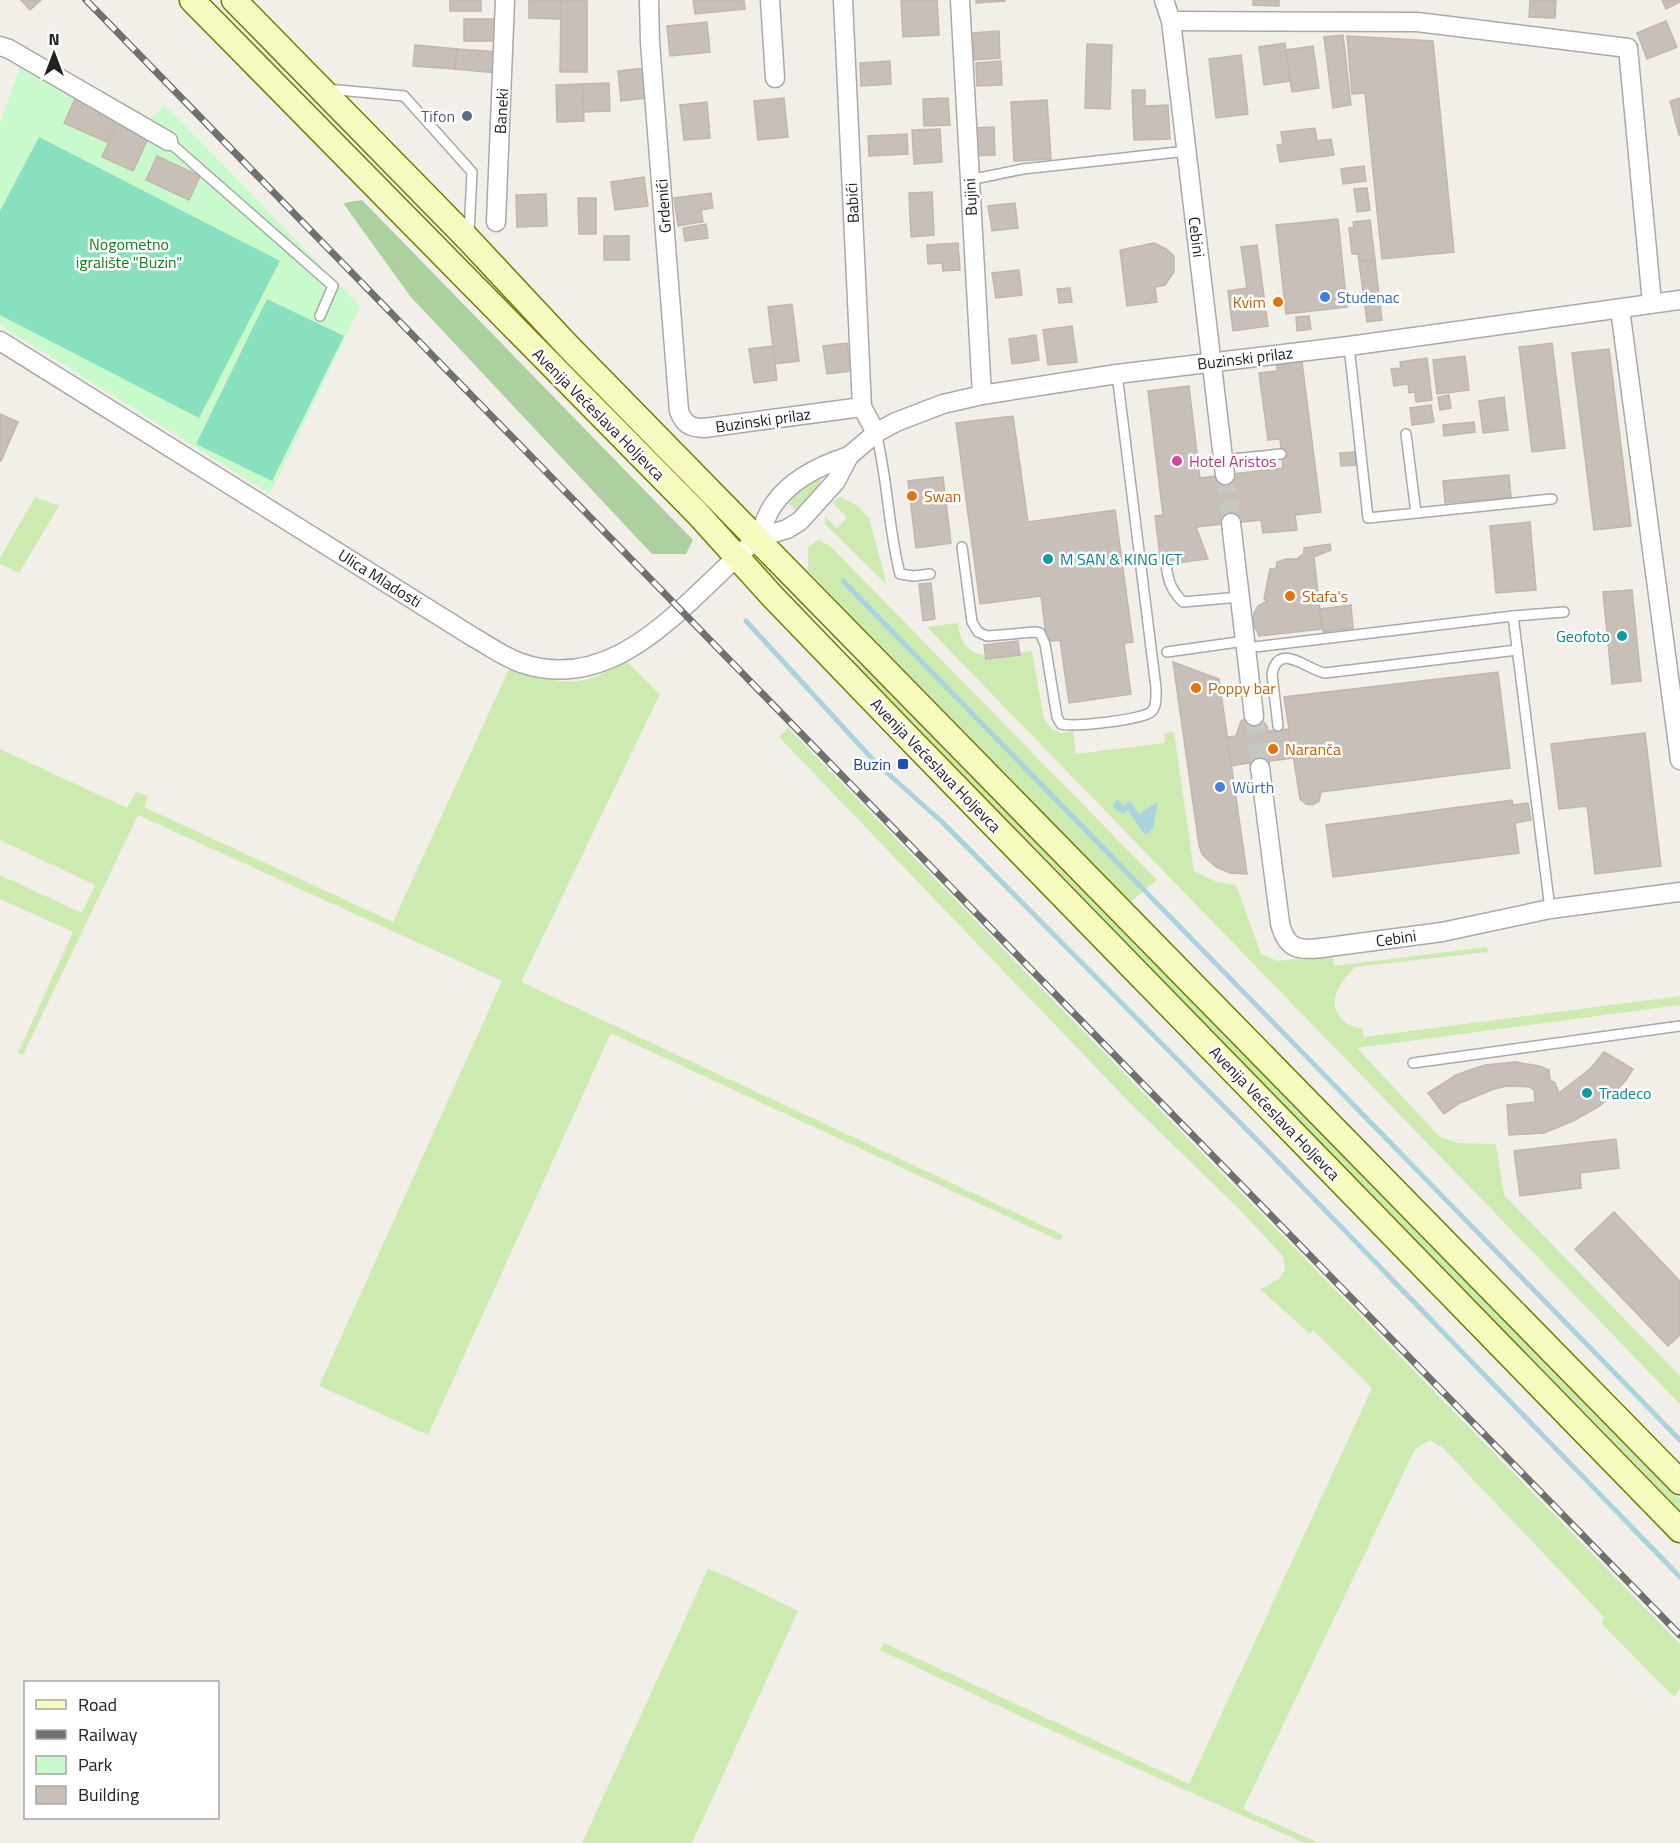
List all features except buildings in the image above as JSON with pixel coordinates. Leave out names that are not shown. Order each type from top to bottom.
[{"type":"main road","name":"Avenija Većeslava Holjevca","points":[[192,0],[697,513],[773,597],[1680,1530]]},
{"type":"main road","name":"Avenija Većeslava Holjevca","points":[[234,0],[469,240],[568,346],[1680,1482]]},
{"type":"street","name":"Baneki","points":[[496,222],[505,0]]},
{"type":"street","name":"Grdenići","points":[[649,0],[650,43],[679,411]]},
{"type":"street","points":[[770,0],[775,78]]},
{"type":"street","name":"Babići","points":[[843,0],[862,406]]},
{"type":"street","name":"Bujini","points":[[960,0],[982,395]]},
{"type":"street","name":"Cebini","points":[[1164,0],[1171,21],[1224,468]]},
{"type":"street","points":[[1171,21],[1417,22],[1628,48],[1652,303]]},
{"type":"street","points":[[0,46],[9,49],[168,141]]},
{"type":"street","name":"Buzinski prilaz","points":[[758,538],[767,514],[779,497],[804,476],[849,456],[876,433],[896,422],[920,412],[982,395],[1118,374],[1349,346],[1680,300]]},
{"type":"street","points":[[1620,309],[1680,760]]},
{"type":"street","name":"Ulica Mladosti","points":[[0,341],[473,638],[504,656],[534,667],[554,670],[581,669],[603,662],[625,651],[681,610],[758,538]]},
{"type":"street","name":"Buzinski prilaz","points":[[679,411],[687,424],[694,428],[862,406]]},
{"type":"street","points":[[862,406],[876,433]]},
{"type":"street","name":"Buzinski prilaz","points":[[758,538],[787,529],[800,521],[836,481],[849,456]]},
{"type":"street","points":[[1231,523],[1254,716]]},
{"type":"street","name":"Cebini","points":[[1260,768],[1280,923],[1284,936],[1297,948],[1307,950],[1443,932],[1550,909],[1680,892]]},
{"type":"lane","points":[[319,89],[404,96],[472,172],[469,240]]},
{"type":"lane","points":[[168,141],[333,286],[320,316]]},
{"type":"lane","points":[[969,180],[1023,169],[1187,151]]},
{"type":"lane","points":[[1349,346],[1368,518],[1552,499]]},
{"type":"lane","points":[[963,547],[972,622],[978,632],[987,636],[1040,633],[1045,644],[1057,717],[1061,724],[1101,722],[1151,713],[1155,706],[1156,688],[1118,374]]},
{"type":"lane","points":[[876,433],[884,463],[894,553],[900,574],[914,576],[930,574]]},
{"type":"lane","points":[[1406,434],[1416,513]]},
{"type":"lane","points":[[1224,468],[1281,454]]},
{"type":"lane","points":[[1166,564],[1168,583],[1183,602],[1240,597]]},
{"type":"lane","points":[[1167,652],[1564,612]]},
{"type":"lane","points":[[1513,616],[1550,909]]},
{"type":"lane","points":[[1278,726],[1272,674],[1278,661],[1284,659],[1293,659],[1325,673],[1517,650]]},
{"type":"lane","points":[[1413,1063],[1680,1026]]},
{"type":"green space","name":"Nogometno igralište \"Buzin\"","points":[[27,49],[151,118],[165,105],[360,306],[270,494],[0,325],[0,123]]},
{"type":"green space","points":[[39,137],[280,261],[199,418],[0,315],[0,211]]},
{"type":"green space","points":[[362,200],[693,540],[686,554],[652,554],[410,296],[343,203]]},
{"type":"green space","points":[[267,299],[344,336],[272,481],[196,444]]},
{"type":"green space","points":[[819,478],[821,484],[798,513],[787,502]]},
{"type":"green space","points":[[35,497],[59,506],[19,573],[0,564],[0,558]]},
{"type":"green space","points":[[840,497],[858,506],[869,518],[887,585],[825,524],[825,516],[837,528],[847,518],[832,502]]},
{"type":"green space","points":[[818,540],[830,546],[1157,880],[1129,903],[808,571],[808,547]]},
{"type":"green space","points":[[786,593],[837,647],[889,688],[1680,1499],[1680,1515],[782,596]]},
{"type":"green space","points":[[958,623],[961,637],[967,647],[975,653],[996,656],[1032,651],[1044,719],[1052,729],[1062,733],[1073,731],[1076,754],[1165,743],[1164,733],[1174,732],[1194,871],[1217,882],[1236,885],[1261,954],[1278,961],[1332,954],[1334,966],[1487,947],[1488,952],[1355,967],[1338,991],[1335,1005],[1341,1018],[1353,1026],[1362,1028],[1364,1037],[1680,996],[1680,1005],[1357,1048],[1440,1137],[1458,1143],[1496,1144],[1504,1195],[1680,1376],[1680,1404],[927,627]]},
{"type":"green space","points":[[626,661],[660,694],[521,982],[1063,1235],[1060,1241],[611,1033],[428,1435],[319,1386],[502,981],[138,815],[23,1055],[18,1053],[73,932],[0,899],[0,875],[82,913],[95,885],[0,840],[0,749],[127,808],[136,792],[148,796],[144,807],[393,922],[509,669],[550,680],[573,681],[593,678]]},
{"type":"green space","points":[[788,728],[1680,1644],[1680,1689],[1674,1697],[1602,1624],[1604,1617],[1443,1448],[1430,1440],[1415,1449],[1243,1809],[1319,1843],[1304,1843],[1035,1723],[880,1650],[884,1643],[1189,1784],[1372,1388],[1313,1330],[1310,1334],[1260,1289],[1279,1279],[1285,1269],[1283,1256],[1237,1207],[1130,1103],[779,737]]},
{"type":"green space","points":[[708,1569],[798,1611],[692,1843],[582,1843]]},
{"type":"water","points":[[1118,799],[1123,806],[1130,801],[1139,814],[1158,802],[1153,828],[1147,834],[1144,834],[1128,810],[1123,814],[1114,808],[1113,805]]},
{"type":"waterway","points":[[843,581],[1680,1440]]},
{"type":"waterway","points":[[746,621],[876,763],[941,821],[1260,1143],[1680,1577]]},
{"type":"tunnel","points":[[1225,475],[1231,523]]},
{"type":"tunnel","points":[[1254,716],[1260,768]]},
{"type":"railway","points":[[86,0],[1680,1635]]},
{"type":"place","name":"Tifon","points":[[467,116]]},
{"type":"place","name":"Studenac","points":[[1325,297]]},
{"type":"place","name":"Kvim","points":[[1278,302]]},
{"type":"place","name":"Hotel Aristos","points":[[1177,461]]},
{"type":"place","name":"Swan","points":[[912,496]]},
{"type":"place","name":"M SAN & KING ICT","points":[[1048,559]]},
{"type":"place","name":"Stafa's","points":[[1290,596]]},
{"type":"place","name":"Geofoto","points":[[1622,636]]},
{"type":"place","name":"Poppy bar","points":[[1196,688]]},
{"type":"place","name":"Naranča","points":[[1273,749]]},
{"type":"place","name":"Buzin","points":[[903,764]]},
{"type":"place","name":"Würth","points":[[1220,787]]},
{"type":"place","name":"Tradeco","points":[[1587,1093]]}]
